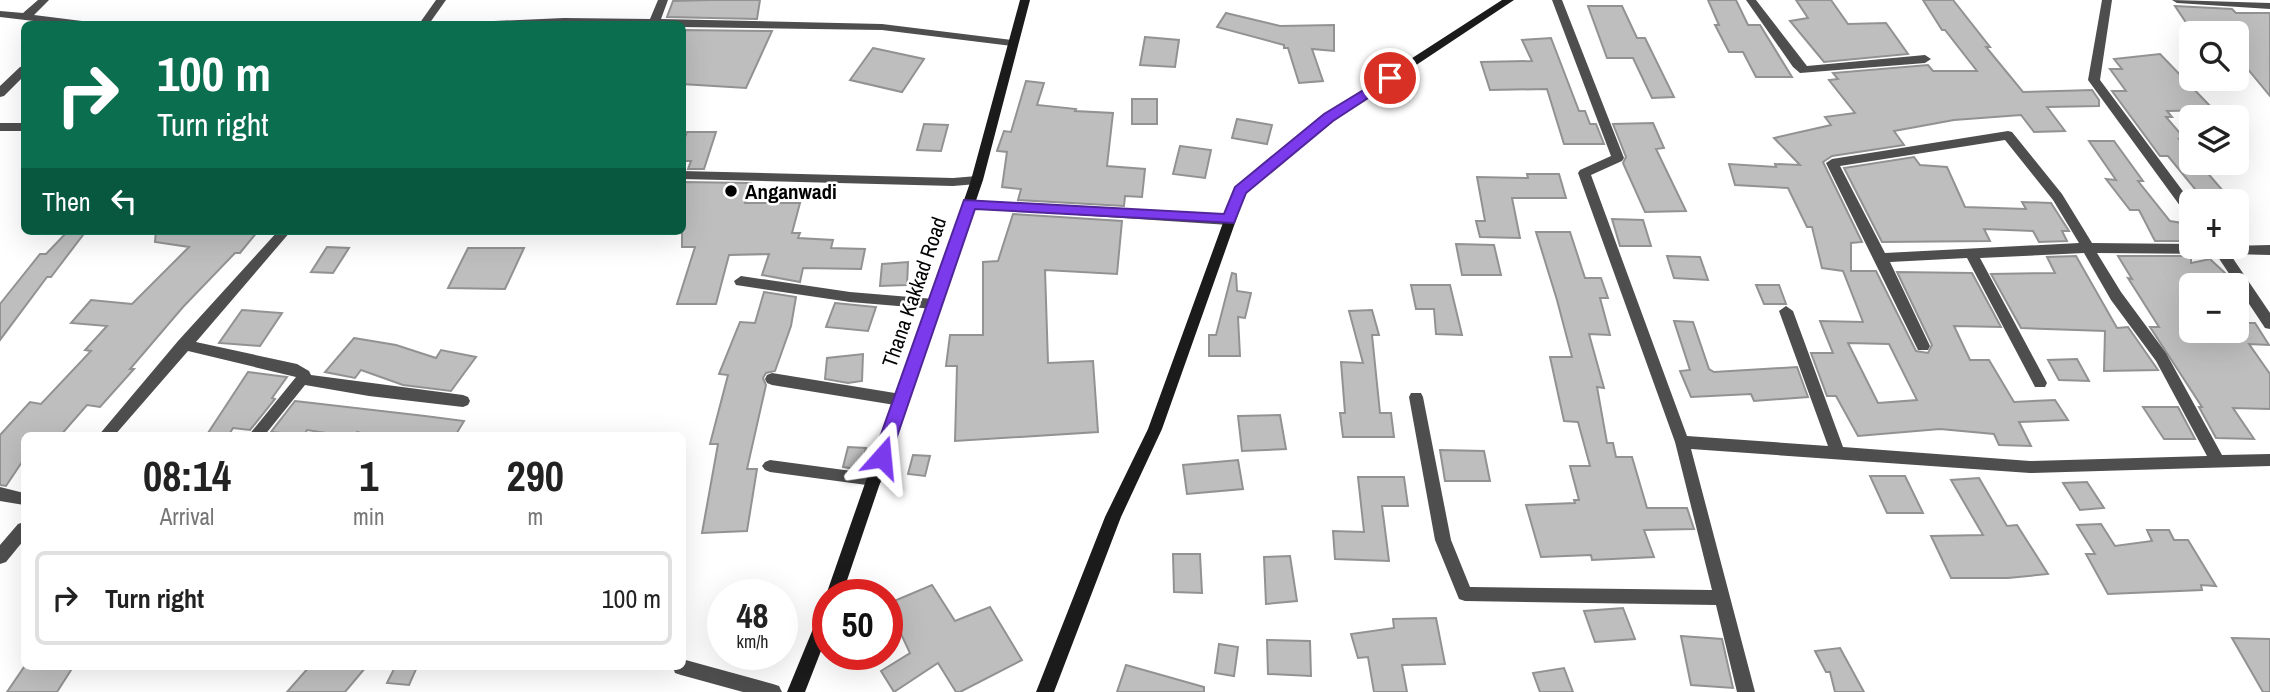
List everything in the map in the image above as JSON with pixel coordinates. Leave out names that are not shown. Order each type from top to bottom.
[{"type":"main road","name":"Thana Kakkad Road","points":[[840,579],[977,180],[1025,0]]},
{"type":"main road","points":[[1045,692],[1113,517],[1155,429],[1240,190],[1328,118],[1509,0]]},
{"type":"main road","points":[[796,692],[812,652]]},
{"type":"street","points":[[25,18],[44,0]]},
{"type":"street","points":[[426,21],[441,0]]},
{"type":"street","points":[[654,21],[663,0]]},
{"type":"street","points":[[1557,0],[1618,158],[1584,173],[1682,442],[1746,692]]},
{"type":"street","points":[[1751,0],[1804,70],[1925,59]]},
{"type":"street","points":[[2107,0],[2094,80],[2179,195]]},
{"type":"street","points":[[2177,0],[2270,6]]},
{"type":"street","points":[[0,14],[50,21]]},
{"type":"street","points":[[686,23],[882,27],[1012,43]]},
{"type":"street","points":[[0,93],[21,73]]},
{"type":"street","points":[[0,127],[21,127]]},
{"type":"street","points":[[1923,346],[1832,163],[2008,135],[2059,197],[2116,296],[2161,357],[2218,462]]},
{"type":"street","points":[[686,175],[953,182],[977,180]]},
{"type":"street","points":[[969,204],[1229,220]]},
{"type":"street","points":[[108,432],[281,235]]},
{"type":"street","points":[[1881,258],[2090,248],[2179,248]]},
{"type":"street","points":[[2249,249],[2270,250]]},
{"type":"street","points":[[1971,253],[2040,383]]},
{"type":"street","points":[[2226,259],[2270,324]]},
{"type":"street","points":[[741,281],[849,297],[934,304]]},
{"type":"street","points":[[1786,311],[1838,453]]},
{"type":"street","points":[[183,345],[298,370],[303,375],[258,432]]},
{"type":"street","points":[[302,379],[463,401]]},
{"type":"street","points":[[772,379],[901,400]]},
{"type":"street","points":[[1416,397],[1443,540],[1465,594],[1722,598]]},
{"type":"street","points":[[1682,442],[2030,467],[2270,460]]},
{"type":"street","points":[[771,466],[874,480]]},
{"type":"street","points":[[0,494],[21,498]]},
{"type":"street","points":[[0,557],[21,532]]},
{"type":"street","points":[[686,668],[774,692]]},
{"type":"building","points":[[760,0],[757,19],[667,17],[673,1]]},
{"type":"building","points":[[1708,0],[1736,0],[1748,25],[1760,25],[1792,77],[1756,77],[1743,52],[1729,52],[1715,25],[1719,25]]},
{"type":"building","points":[[1796,0],[1831,0],[1848,24],[1886,23],[1908,54],[1824,62],[1790,21],[1808,18]]},
{"type":"building","points":[[1923,0],[1953,0],[1990,47],[1986,47],[2023,92],[2092,90],[2099,100],[2099,106],[2047,107],[2065,131],[2034,132],[2021,115],[1954,120],[1894,131],[1904,145],[1832,156],[1823,162],[1862,242],[1851,243],[1851,271],[1876,271],[1916,351],[1928,353],[1932,345],[1897,272],[1972,273],[2001,327],[1954,326],[1970,360],[1989,360],[2014,402],[2055,400],[2068,420],[2019,422],[2031,446],[1999,445],[1994,434],[1940,429],[1858,436],[1836,396],[1827,396],[1811,353],[1833,353],[1820,321],[1863,322],[1843,271],[1822,268],[1812,227],[1807,227],[1788,188],[1735,185],[1729,164],[1776,167],[1775,164],[1800,165],[1774,138],[1831,125],[1825,117],[1855,113],[1829,80],[1838,79],[1833,73],[1928,65],[1933,71],[1977,71],[1945,30],[1942,30]],"holes":[[[1848,343],[1889,344],[1917,400],[1878,403]]]},
{"type":"building","points":[[1588,6],[1622,6],[1637,38],[1645,38],[1674,97],[1652,98],[1633,58],[1607,58]]},
{"type":"building","points":[[2175,6],[2232,9],[2236,13],[2270,13],[2270,96],[2249,71],[2249,21],[2185,21]]},
{"type":"building","points":[[1226,13],[1280,26],[1334,25],[1334,51],[1312,49],[1323,81],[1299,83],[1288,48],[1284,48],[1284,45],[1217,27]]},
{"type":"building","points":[[686,30],[772,31],[746,88],[686,84]]},
{"type":"building","points":[[1145,37],[1179,40],[1175,67],[1140,65]]},
{"type":"building","points":[[1551,38],[1579,111],[1585,111],[1590,124],[1596,124],[1604,144],[1564,144],[1547,89],[1490,90],[1481,62],[1532,61],[1522,40]]},
{"type":"building","points":[[873,48],[924,59],[902,92],[850,80]]},
{"type":"building","points":[[2160,54],[2179,74],[2179,91],[2196,91],[2209,105],[2179,105],[2179,111],[2167,111],[2172,117],[2166,117],[2179,132],[2179,169],[2168,156],[2160,156],[2112,91],[2126,91],[2110,69],[2122,69],[2114,59]]},
{"type":"building","points":[[1026,81],[1044,83],[1037,105],[1113,113],[1107,166],[1145,169],[1142,197],[1125,196],[1124,206],[1018,200],[1021,189],[1002,187],[1007,152],[997,151],[1004,131],[1011,132]]},
{"type":"building","points":[[1132,99],[1157,99],[1157,124],[1132,124]]},
{"type":"building","points":[[1237,119],[1272,125],[1267,144],[1232,138]]},
{"type":"building","points":[[1653,123],[1664,148],[1656,149],[1686,211],[1645,212],[1623,163],[1626,157],[1613,124]]},
{"type":"building","points":[[924,124],[948,125],[941,151],[917,150]]},
{"type":"building","points":[[687,132],[716,132],[704,169],[688,169],[691,161],[686,161]]},
{"type":"building","points":[[2089,141],[2114,141],[2143,181],[2138,181],[2170,221],[2179,222],[2179,241],[2155,241],[2139,210],[2130,210],[2106,179],[2116,180]]},
{"type":"building","points":[[1180,146],[1211,150],[1205,178],[1173,174]]},
{"type":"building","points":[[1914,157],[1920,165],[1947,167],[1965,207],[2026,209],[2022,202],[2051,203],[2069,231],[2062,231],[2067,241],[2039,242],[2033,231],[1984,229],[1990,241],[1882,242],[1844,168]]},
{"type":"building","points":[[1527,174],[1559,174],[1566,198],[1512,198],[1520,238],[1480,237],[1476,221],[1485,221],[1477,177],[1528,178]]},
{"type":"building","points":[[2184,175],[2209,175],[2221,189],[2195,189]]},
{"type":"building","points":[[686,182],[751,183],[745,203],[800,203],[792,233],[800,233],[798,238],[833,240],[831,248],[865,249],[861,269],[803,268],[800,282],[762,275],[769,254],[729,255],[716,304],[677,304],[695,247],[682,247],[682,235],[686,235]]},
{"type":"building","points":[[1013,214],[1122,221],[1117,274],[1045,270],[1048,363],[1093,361],[1098,432],[955,441],[957,366],[946,366],[950,335],[983,335],[983,262],[998,261]]},
{"type":"building","points":[[1612,219],[1643,220],[1651,246],[1620,246]]},
{"type":"building","points":[[1536,232],[1570,232],[1585,278],[1601,278],[1608,298],[1600,298],[1610,335],[1589,334],[1604,388],[1597,387],[1607,443],[1613,443],[1616,457],[1632,457],[1647,508],[1687,508],[1694,529],[1644,530],[1654,557],[1592,560],[1591,555],[1541,557],[1526,505],[1575,503],[1574,500],[1579,500],[1570,466],[1590,466],[1578,422],[1564,421],[1550,357],[1572,357]]},
{"type":"building","points":[[64,235],[83,235],[51,277],[47,277],[0,340],[0,304],[40,254],[46,254]]},
{"type":"building","points":[[156,235],[255,235],[240,253],[235,253],[183,307],[100,407],[87,405],[63,432],[21,432],[21,464],[6,486],[0,485],[0,435],[30,402],[41,404],[91,351],[85,350],[107,326],[71,323],[91,300],[132,304],[189,247],[155,242]]},
{"type":"building","points":[[1456,244],[1494,245],[1501,275],[1462,275]]},
{"type":"building","points":[[327,247],[349,248],[333,273],[311,272]]},
{"type":"building","points":[[468,248],[524,248],[505,289],[448,288]]},
{"type":"building","points":[[1667,256],[1700,257],[1708,280],[1674,278]]},
{"type":"building","points":[[2076,256],[2117,328],[2128,327],[2158,370],[2104,371],[2105,331],[2021,328],[1991,274],[2055,273],[2047,257]]},
{"type":"building","points":[[2118,256],[2179,256],[2179,259],[2191,259],[2191,263],[2210,259],[2225,273],[2179,273],[2179,343],[2249,343],[2249,323],[2255,323],[2269,345],[2249,344],[2270,374],[2270,409],[2233,408],[2254,439],[2216,438],[2199,407],[2202,407],[2150,327],[2159,327],[2128,278],[2132,279]]},
{"type":"building","points":[[908,262],[907,285],[880,286],[882,264]]},
{"type":"building","points":[[1232,273],[1236,274],[1237,291],[1251,293],[1245,318],[1238,317],[1240,356],[1209,356],[1209,335],[1216,335]]},
{"type":"building","points":[[1411,285],[1450,285],[1462,335],[1436,334],[1434,309],[1416,309]]},
{"type":"building","points":[[1756,285],[1779,285],[1786,304],[1764,304]]},
{"type":"building","points":[[764,292],[796,297],[791,326],[775,371],[766,373],[763,378],[766,385],[747,469],[757,469],[747,531],[702,533],[718,444],[710,444],[728,375],[719,374],[740,322],[755,323]]},
{"type":"building","points":[[835,303],[876,307],[868,331],[826,327]]},
{"type":"building","points":[[242,310],[282,313],[260,346],[219,343]]},
{"type":"building","points":[[1372,310],[1379,335],[1372,335],[1380,413],[1391,413],[1394,437],[1343,437],[1340,413],[1345,413],[1341,362],[1363,363],[1349,311]]},
{"type":"building","points":[[1674,321],[1693,322],[1709,369],[1714,372],[1797,367],[1808,397],[1754,401],[1751,394],[1691,397],[1680,371],[1690,370]]},
{"type":"building","points":[[354,338],[396,345],[436,358],[441,350],[476,357],[451,391],[403,385],[361,370],[355,378],[325,372]]},
{"type":"building","points":[[863,354],[862,381],[848,383],[825,379],[827,358]]},
{"type":"building","points":[[2077,359],[2089,381],[2059,380],[2048,360]]},
{"type":"building","points":[[248,372],[287,377],[272,398],[275,399],[250,430],[233,428],[230,432],[209,432]]},
{"type":"building","points":[[295,401],[464,421],[457,432],[271,432]]},
{"type":"building","points":[[2143,407],[2178,407],[2195,439],[2164,439]]},
{"type":"building","points":[[1280,415],[1286,449],[1242,451],[1238,416]]},
{"type":"building","points":[[848,447],[866,448],[861,470],[843,467]]},
{"type":"building","points":[[1440,450],[1484,451],[1490,481],[1445,481]]},
{"type":"building","points":[[913,455],[930,456],[925,476],[908,474]]},
{"type":"building","points":[[1238,460],[1243,489],[1187,494],[1183,465]]},
{"type":"building","points":[[1870,476],[1905,476],[1923,513],[1887,513]]},
{"type":"building","points":[[1358,477],[1404,477],[1408,506],[1382,506],[1389,561],[1335,559],[1333,531],[1364,532]]},
{"type":"building","points":[[1979,478],[2007,526],[2017,525],[2048,574],[2008,578],[1951,578],[1931,536],[1983,535],[1951,480]]},
{"type":"building","points":[[2087,482],[2104,508],[2080,510],[2063,483]]},
{"type":"building","points":[[2101,524],[2115,546],[2152,541],[2147,530],[2169,530],[2174,540],[2188,540],[2216,586],[2201,585],[2202,590],[2108,594],[2086,554],[2095,554],[2077,525]]},
{"type":"building","points":[[1173,554],[1200,554],[1202,593],[1174,592]]},
{"type":"building","points":[[1290,556],[1297,601],[1266,604],[1264,557]]},
{"type":"building","points":[[932,585],[955,621],[990,607],[1022,660],[960,692],[956,692],[938,663],[894,692],[881,671],[903,670],[903,657],[910,653],[903,638],[903,597]]},
{"type":"building","points":[[1623,608],[1635,639],[1595,642],[1584,611]]},
{"type":"building","points":[[1436,618],[1445,664],[1402,665],[1407,692],[1374,692],[1368,657],[1358,658],[1351,634],[1394,628],[1393,619]]},
{"type":"building","points":[[1681,636],[1722,639],[1733,688],[1691,685]]},
{"type":"building","points":[[2232,638],[2270,639],[2270,692],[2263,692]]},
{"type":"building","points":[[1267,640],[1310,641],[1311,676],[1268,674]]},
{"type":"building","points":[[1219,644],[1238,647],[1234,676],[1215,673]]},
{"type":"building","points":[[1840,648],[1864,692],[1835,692],[1830,672],[1826,672],[1815,651]]},
{"type":"building","points":[[1126,665],[1204,687],[1204,692],[1117,692]]},
{"type":"building","points":[[1564,668],[1573,692],[1540,692],[1533,673]]},
{"type":"building","points":[[22,670],[71,670],[57,692],[7,692]]},
{"type":"building","points":[[306,670],[363,670],[345,692],[287,692]]},
{"type":"building","points":[[394,670],[416,670],[409,685],[387,683]]},
{"type":"place","name":"Anganwadi","points":[[731,191]]},
{"type":"route","points":[[882,457],[969,204],[1229,220],[1240,190],[1328,118],[1390,78]]}]
